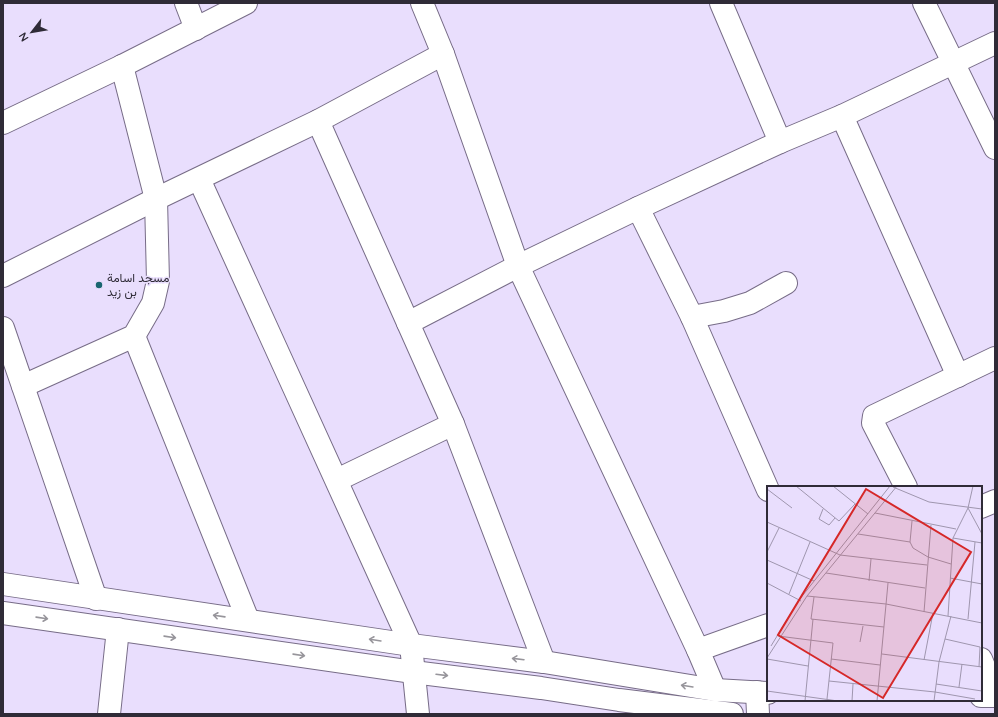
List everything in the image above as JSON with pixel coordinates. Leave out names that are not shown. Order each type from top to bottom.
[{"type":"street","points":[[186,3],[196,29]]},
{"type":"street","points":[[3,123],[122,66],[246,3]]},
{"type":"street","points":[[423,3],[443,54],[518,266],[698,650],[715,690]]},
{"type":"street","points":[[721,3],[780,142]]},
{"type":"street","points":[[924,3],[995,148]]},
{"type":"street","points":[[408,323],[518,266],[638,208],[780,142],[842,116],[995,43]]},
{"type":"street","points":[[3,276],[318,120],[443,54]]},
{"type":"street","points":[[23,386],[134,336],[153,303],[158,281],[156,199],[122,66]]},
{"type":"street","points":[[842,116],[958,376]]},
{"type":"street","points":[[318,120],[453,424],[544,662]]},
{"type":"street","points":[[199,179],[411,645],[418,714]]},
{"type":"street","points":[[638,208],[692,317],[767,488]]},
{"type":"street","points":[[692,317],[724,311],[750,303],[786,283]]},
{"type":"street","points":[[3,328],[96,599]]},
{"type":"street","points":[[134,336],[248,620]]},
{"type":"street","points":[[905,486],[873,423],[874,416],[995,358]]},
{"type":"street","points":[[337,480],[453,424]]},
{"type":"street","points":[[982,507],[995,501]]},
{"type":"street","points":[[3,584],[411,645],[544,662],[715,690],[762,693],[758,714]]},
{"type":"street","points":[[3,613],[413,672],[541,688],[620,707],[732,714]]},
{"type":"street","points":[[698,650],[767,625]]},
{"type":"street","points":[[110,714],[118,629]]},
{"type":"street","points":[[982,662],[995,695],[982,696]]},
{"type":"place","name":"مسجد اسامة بن زيد","points":[[99,285]]}]
